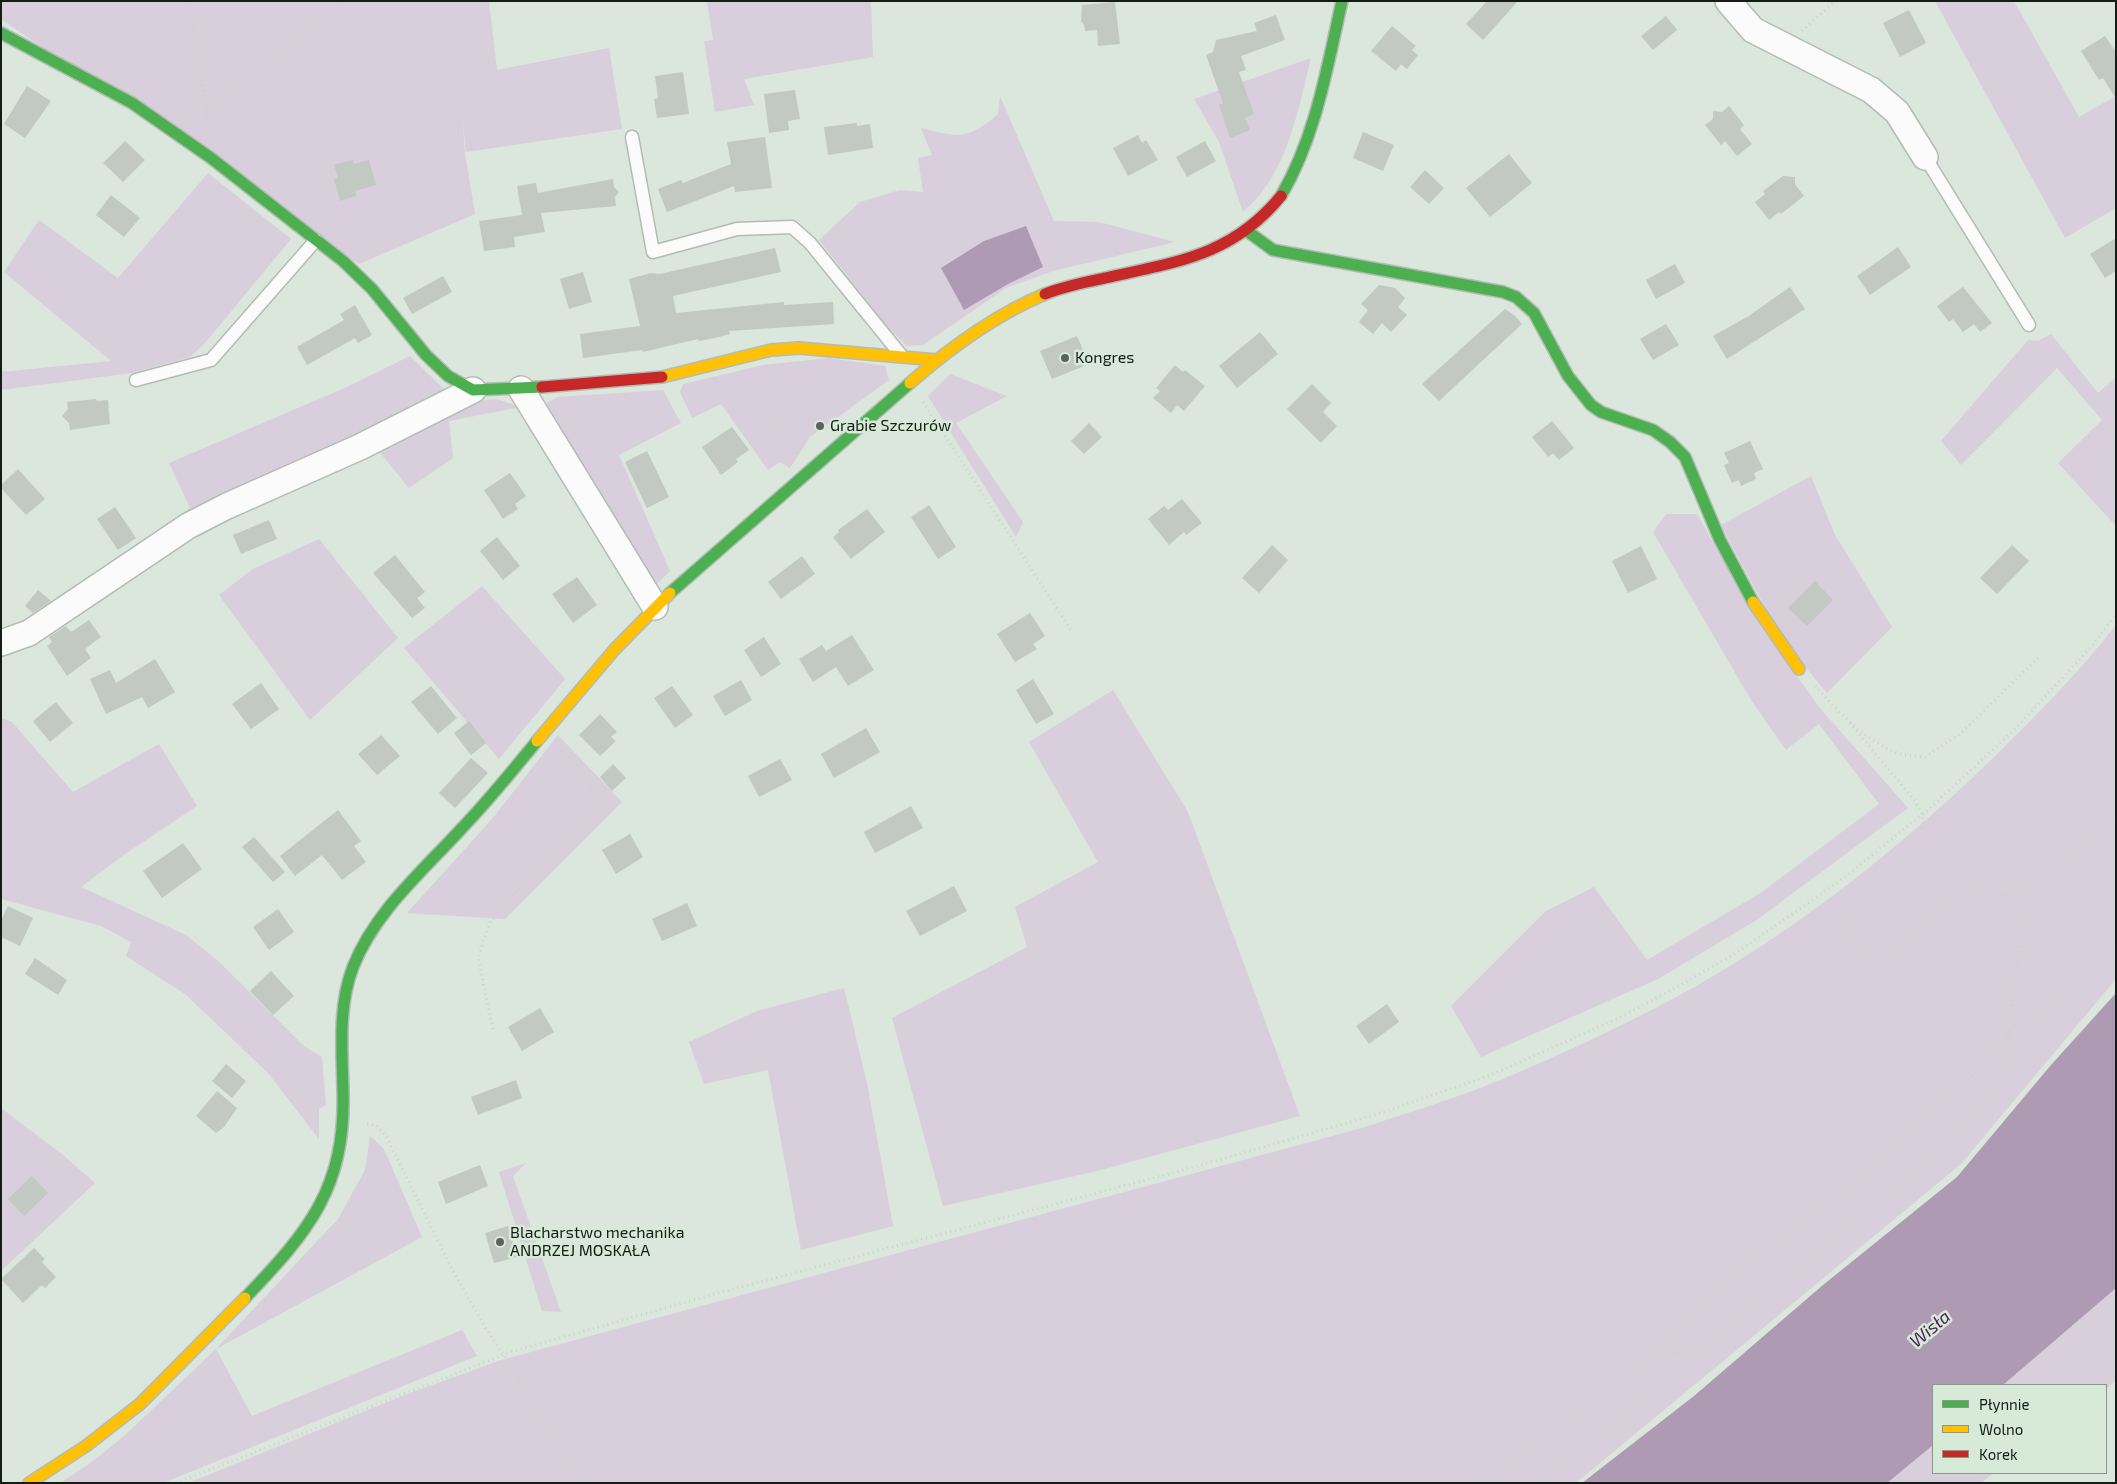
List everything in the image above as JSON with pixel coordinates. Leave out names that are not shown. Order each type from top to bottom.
[{"type":"street","points":[[29,1483],[87,1445],[139,1405],[274,1267],[305,1228],[326,1194],[340,1153],[344,1122],[343,1009],[345,990],[353,966],[379,922],[394,903],[481,808],[612,653],[655,607],[688,576],[910,383],[981,326],[1029,300],[1088,280],[1194,258],[1220,249],[1247,232],[1266,216],[1282,196],[1299,163],[1329,60],[1342,1]]},
{"type":"street","points":[[1728,1],[1753,30],[1871,90],[1897,112],[1925,157]]},
{"type":"street","points":[[1,33],[132,103],[211,158],[316,240],[372,290],[426,355],[448,376],[472,390]]},
{"type":"street","points":[[1247,232],[1273,250],[1503,292],[1524,301],[1534,314],[1565,373],[1592,407],[1615,417],[1640,424],[1664,437],[1686,459],[1711,520],[1739,579],[1777,641],[1799,669]]},
{"type":"street","points":[[1,643],[29,633],[188,526],[227,506],[360,447],[472,390],[521,389],[661,377],[770,350],[799,348],[937,360]]},
{"type":"street","points":[[521,389],[655,607]]},
{"type":"lane","points":[[632,137],[653,252],[737,229],[792,227],[810,243],[904,358]]},
{"type":"lane","points":[[1925,157],[2028,325]]},
{"type":"lane","points":[[136,380],[211,360],[316,240]]},
{"type":"path","points":[[190,1],[206,112],[342,1]]},
{"type":"path","points":[[1785,46],[1835,1]]},
{"type":"path","points":[[910,383],[1071,630]]},
{"type":"path","points":[[769,422],[800,457]]},
{"type":"path","points":[[176,1483],[503,1354],[707,1296],[1199,1165],[1378,1114],[1491,1075],[1619,1018],[1728,958],[1840,881],[1922,814],[2013,731],[2092,646],[2116,614]]},
{"type":"path","points":[[1850,723],[1895,752],[1925,758],[1960,734],[2040,656]]},
{"type":"path","points":[[1799,669],[1850,723],[1914,800],[1922,814],[1920,834],[1864,897],[1854,912],[1848,926],[1854,947],[1863,955],[1874,957],[1887,954],[1902,946],[1958,897],[1980,889],[2009,894],[2031,885],[2116,821]]},
{"type":"path","points":[[493,1030],[478,956],[490,922],[517,891],[586,827],[595,814],[595,802],[588,780],[546,730]]},
{"type":"path","points":[[1539,1483],[1647,1398],[1872,1206],[1932,1161],[1987,1104],[2008,1062],[2013,1008],[2011,986],[2022,946],[2020,918],[2009,894]]},
{"type":"path","points":[[1480,1483],[1596,1402],[1642,1364],[1670,1340],[1722,1280],[1844,1192],[1915,1124],[1975,1074],[2005,1040],[2011,1027],[2042,1016],[2069,995],[2116,949]]},
{"type":"path","points":[[344,1122],[376,1125],[386,1136],[452,1268],[581,1483]]},
{"type":"path","points":[[1642,1364],[1709,1344]]},
{"type":"path","points":[[2093,1384],[2116,1368]]},
{"type":"path","points":[[1969,1483],[1981,1474]]},
{"type":"shaded area","points":[[1,1],[489,1],[497,70],[609,48],[622,129],[466,152],[462,113],[465,153],[475,214],[359,264],[1,19]]},
{"type":"shaded area","points":[[707,1],[871,1],[873,57],[744,79],[754,105],[715,112],[704,41],[713,40]]},
{"type":"shaded area","points":[[1935,1],[2014,1],[2079,117],[2116,96],[2116,208],[2065,238]]},
{"type":"shaded area","points":[[1311,58],[1289,141],[1281,161],[1271,180],[1243,212],[1219,142],[1194,99]]},
{"type":"shaded area","points":[[1000,96],[1054,221],[1099,222],[1175,242],[1053,271],[1006,288],[923,345],[907,346],[884,323],[819,240],[860,202],[900,190],[923,192],[918,158],[932,155],[921,128],[954,135],[970,133],[998,114]]},
{"type":"shaded area","points":[[208,173],[291,239],[205,343],[190,357],[132,373],[1,390],[1,372],[111,361],[4,272],[39,220],[118,278]]},
{"type":"shaded area","points":[[2051,334],[2098,393],[2116,377],[2116,526],[2058,463],[2102,420],[2057,368],[1961,465],[1941,441],[2028,340],[2038,341]]},
{"type":"shaded area","points":[[410,356],[446,391],[125,554],[190,508],[169,463],[347,387]]},
{"type":"shaded area","points":[[829,358],[885,366],[889,380],[810,437],[790,468],[780,462],[768,470],[721,404],[692,418],[680,392],[683,384],[763,365]]},
{"type":"shaded area","points":[[950,374],[1007,396],[956,423],[1023,522],[1016,537],[928,396]]},
{"type":"shaded area","points":[[663,390],[681,423],[619,455],[670,571],[653,588],[544,404],[558,397]]},
{"type":"shaded area","points":[[496,399],[521,407],[449,421],[453,458],[409,488],[377,449],[465,403]]},
{"type":"shaded area","points":[[1811,476],[1835,535],[1892,627],[1827,693],[1782,639],[1721,525]]},
{"type":"shaded area","points":[[1666,514],[1697,514],[1758,622],[1819,707],[1908,808],[1755,921],[1658,979],[1481,1057],[1451,1006],[1546,911],[1594,887],[1647,960],[1759,894],[1879,804],[1819,724],[1786,750],[1751,700],[1653,532]]},
{"type":"shaded area","points":[[319,539],[398,638],[310,720],[219,595],[253,569]]},
{"type":"shaded area","points":[[482,586],[565,679],[499,759],[404,648]]},
{"type":"shaded area","points":[[2116,625],[2116,979],[1961,1164],[1576,1483],[188,1483],[405,1395],[501,1360],[1362,1128],[1465,1094],[1549,1059],[1624,1024],[1698,985],[1775,937],[1849,884],[1919,826],[1987,764],[2070,679]]},
{"type":"shaded area","points":[[1113,690],[1188,812],[1300,1116],[1097,1171],[943,1206],[892,1018],[1027,947],[1015,907],[1098,862],[1029,742]]},
{"type":"shaded area","points":[[1,718],[12,722],[73,792],[159,744],[197,806],[122,856],[81,887],[186,935],[218,961],[304,1046],[322,1057],[326,1105],[319,1109],[319,1139],[268,1073],[185,994],[126,956],[131,942],[101,926],[1,899]]},
{"type":"shaded area","points":[[558,735],[622,802],[505,919],[407,913],[492,819]]},
{"type":"shaded area","points":[[844,988],[867,1083],[893,1226],[801,1250],[768,1070],[704,1084],[689,1042],[757,1011]]},
{"type":"shaded area","points":[[1,1108],[62,1154],[95,1183],[1,1271]]},
{"type":"shaded area","points":[[370,1136],[384,1149],[422,1237],[216,1349],[338,1219],[365,1170]]},
{"type":"shaded area","points":[[526,1163],[513,1176],[561,1312],[542,1311],[499,1172]]},
{"type":"shaded area","points":[[2116,1285],[2116,1380],[2107,1388],[2107,1384],[1999,1384]]},
{"type":"shaded area","points":[[462,1330],[477,1356],[163,1483],[60,1483],[88,1465],[124,1436],[216,1349],[252,1416]]},
{"type":"shaded area","points":[[1932,1441],[1932,1474],[1993,1474],[1981,1483],[1883,1483]]},
{"type":"water","points":[[1026,226],[1043,267],[1008,284],[964,310],[941,268],[984,241]]},
{"type":"water","name":"Wisła","points":[[2116,993],[2116,1288],[2004,1384],[1932,1384],[1932,1446],[1887,1483],[1582,1483],[1694,1396],[1823,1285],[1957,1177],[2051,1065]]},
{"type":"building","points":[[1487,1],[1518,1],[1483,40],[1466,24]]},
{"type":"building","points":[[1115,2],[1120,44],[1098,46],[1097,30],[1085,31],[1081,21],[1082,5]]},
{"type":"building","points":[[1909,10],[1926,43],[1900,57],[1883,23]]},
{"type":"building","points":[[1276,15],[1285,40],[1241,56],[1246,70],[1239,72],[1254,114],[1245,118],[1250,130],[1230,138],[1219,105],[1223,103],[1206,55],[1213,52],[1216,40],[1257,31],[1254,23]]},
{"type":"building","points":[[1666,16],[1677,30],[1653,50],[1641,36]]},
{"type":"building","points":[[1392,26],[1416,46],[1412,50],[1418,55],[1407,69],[1401,64],[1396,71],[1371,51]]},
{"type":"building","points":[[2105,36],[2116,52],[2116,99],[2103,78],[2099,80],[2081,51]]},
{"type":"building","points":[[683,72],[689,114],[657,118],[654,99],[658,98],[655,76]]},
{"type":"building","points":[[27,86],[51,101],[25,138],[4,124]]},
{"type":"building","points":[[795,90],[800,119],[788,121],[789,130],[769,133],[764,94]]},
{"type":"building","points":[[1729,106],[1744,125],[1740,129],[1752,144],[1737,156],[1725,141],[1721,145],[1705,125],[1713,119],[1713,111],[1722,112]]},
{"type":"building","points":[[857,123],[857,126],[870,124],[873,148],[828,155],[824,127]]},
{"type":"building","points":[[1363,132],[1394,145],[1383,171],[1353,158]]},
{"type":"building","points":[[1138,135],[1142,143],[1146,140],[1158,160],[1128,176],[1113,148]]},
{"type":"building","points":[[765,137],[772,188],[735,192],[734,186],[667,212],[658,189],[681,180],[683,183],[731,164],[727,142]]},
{"type":"building","points":[[125,141],[145,160],[123,182],[103,163]]},
{"type":"building","points":[[1205,141],[1216,161],[1187,177],[1176,157]]},
{"type":"building","points":[[1509,154],[1532,183],[1490,217],[1466,188]]},
{"type":"building","points":[[353,160],[354,164],[369,160],[376,185],[355,191],[356,196],[340,201],[334,179],[338,178],[334,165]]},
{"type":"building","points":[[1425,170],[1444,188],[1429,204],[1410,187]]},
{"type":"building","points":[[1783,176],[1795,177],[1795,184],[1804,196],[1781,214],[1779,212],[1769,220],[1755,202],[1765,194],[1763,191]]},
{"type":"building","points":[[613,179],[614,187],[619,192],[615,197],[616,206],[541,213],[545,232],[514,237],[515,247],[484,251],[479,221],[522,215],[517,186],[536,183],[538,193]]},
{"type":"building","points":[[111,195],[140,218],[124,237],[96,215]]},
{"type":"building","points":[[2116,238],[2116,271],[2105,278],[2090,254]]},
{"type":"building","points":[[1898,247],[1911,267],[1870,295],[1857,276]]},
{"type":"building","points":[[775,248],[781,272],[673,296],[676,313],[784,302],[784,305],[833,302],[834,324],[729,331],[730,334],[719,337],[699,341],[698,339],[643,352],[642,350],[583,358],[580,334],[640,326],[629,279],[651,273],[660,274]]},
{"type":"building","points":[[1675,264],[1685,283],[1656,299],[1646,280]]},
{"type":"building","points":[[583,272],[592,302],[569,309],[560,279]]},
{"type":"building","points":[[443,276],[452,292],[412,314],[403,298]]},
{"type":"building","points":[[1379,285],[1395,288],[1405,298],[1398,307],[1407,315],[1391,332],[1382,323],[1373,334],[1359,322],[1368,310],[1361,304]]},
{"type":"building","points":[[1790,287],[1805,309],[1727,359],[1713,336],[1747,317]]},
{"type":"building","points":[[1963,287],[1992,323],[1980,332],[1974,324],[1963,332],[1953,319],[1949,322],[1937,306]]},
{"type":"building","points":[[355,305],[372,335],[358,343],[355,338],[307,365],[297,347],[344,320],[340,314]]},
{"type":"building","points":[[1505,309],[1522,324],[1439,401],[1422,384]]},
{"type":"building","points":[[1666,324],[1679,345],[1653,360],[1640,339]]},
{"type":"building","points":[[1260,332],[1278,354],[1237,388],[1219,366]]},
{"type":"building","name":"Kongres","points":[[1077,336],[1089,364],[1052,379],[1040,351]]},
{"type":"building","points":[[1175,365],[1183,372],[1185,370],[1205,386],[1184,411],[1177,405],[1171,413],[1153,398],[1160,391],[1156,388]]},
{"type":"building","points":[[1312,384],[1331,403],[1323,412],[1337,426],[1321,443],[1287,409]]},
{"type":"building","points":[[96,399],[97,401],[108,400],[110,424],[70,430],[69,423],[62,416],[68,409],[67,402]]},
{"type":"building","points":[[1552,421],[1574,448],[1559,460],[1553,453],[1548,457],[1532,437]]},
{"type":"building","points":[[1089,423],[1102,437],[1084,454],[1071,441]]},
{"type":"building","points":[[732,427],[749,450],[736,459],[738,462],[721,475],[702,447]]},
{"type":"building","points":[[1750,441],[1763,469],[1754,473],[1756,479],[1741,486],[1739,480],[1732,483],[1724,465],[1729,463],[1724,453]]},
{"type":"building","points":[[647,451],[669,497],[647,508],[625,462]]},
{"type":"building","points":[[18,469],[45,499],[26,515],[1,488],[1,485]]},
{"type":"building","points":[[510,473],[526,496],[515,504],[518,509],[503,519],[484,490]]},
{"type":"building","points":[[1182,499],[1202,523],[1186,535],[1184,532],[1169,545],[1148,519],[1164,506],[1168,510]]},
{"type":"building","points":[[929,505],[956,547],[938,559],[911,517]]},
{"type":"building","points":[[115,507],[136,538],[118,550],[97,519]]},
{"type":"building","points":[[867,509],[885,532],[851,559],[833,537],[839,532],[838,530]]},
{"type":"building","points":[[269,520],[277,539],[241,554],[233,535]]},
{"type":"building","points":[[497,537],[520,566],[503,580],[480,551]]},
{"type":"building","points":[[1272,545],[1288,560],[1259,593],[1242,578]]},
{"type":"building","points":[[2012,545],[2029,561],[1997,594],[1980,578]]},
{"type":"building","points":[[1641,546],[1657,579],[1628,593],[1612,561]]},
{"type":"building","points":[[395,555],[425,592],[417,598],[425,608],[412,618],[373,573]]},
{"type":"building","points":[[802,556],[815,574],[781,599],[768,582]]},
{"type":"building","points":[[577,577],[597,605],[573,623],[552,594]]},
{"type":"building","points":[[1815,581],[1833,600],[1807,626],[1788,608]]},
{"type":"building","points":[[38,590],[51,601],[33,613],[25,606]]},
{"type":"building","points":[[1030,613],[1045,636],[1033,644],[1037,649],[1015,662],[997,634]]},
{"type":"building","points":[[89,620],[101,637],[85,649],[91,658],[67,676],[47,646],[52,642],[49,637],[66,626],[71,632]]},
{"type":"building","points":[[852,635],[874,670],[848,686],[836,667],[813,682],[799,659],[822,645],[826,651]]},
{"type":"building","points":[[764,637],[781,664],[761,677],[744,650]]},
{"type":"building","points":[[155,659],[175,692],[148,708],[142,697],[106,714],[90,679],[110,670],[116,683]]},
{"type":"building","points":[[1033,679],[1054,714],[1036,724],[1016,690]]},
{"type":"building","points":[[741,680],[752,700],[725,716],[713,696]]},
{"type":"building","points":[[261,683],[279,709],[251,729],[232,704]]},
{"type":"building","points":[[431,686],[457,718],[438,734],[411,702]]},
{"type":"building","points":[[672,686],[693,715],[675,728],[654,698]]},
{"type":"building","points":[[56,702],[73,723],[50,742],[33,721]]},
{"type":"building","points":[[600,714],[617,732],[611,737],[616,741],[600,756],[579,735]]},
{"type":"building","points":[[469,721],[486,743],[471,755],[454,733]]},
{"type":"building","points":[[866,728],[880,752],[834,778],[821,754]]},
{"type":"building","points":[[381,735],[400,756],[377,775],[358,754]]},
{"type":"building","points":[[471,758],[488,773],[455,808],[439,793]]},
{"type":"building","points":[[780,759],[792,780],[759,797],[748,776]]},
{"type":"building","points":[[613,764],[626,778],[612,791],[600,777]]},
{"type":"building","points":[[911,806],[923,828],[875,853],[864,832]]},
{"type":"building","points":[[338,810],[361,841],[354,846],[366,862],[342,880],[322,855],[295,876],[280,856]]},
{"type":"building","points":[[630,834],[643,857],[616,874],[602,850]]},
{"type":"building","points":[[254,837],[285,872],[273,882],[242,847]]},
{"type":"building","points":[[183,843],[202,869],[162,898],[143,871]]},
{"type":"building","points":[[954,886],[967,911],[920,936],[906,911]]},
{"type":"building","points":[[687,903],[697,926],[662,941],[652,919]]},
{"type":"building","points":[[8,906],[33,918],[20,946],[1,937],[1,920]]},
{"type":"building","points":[[278,909],[294,932],[269,950],[253,927]]},
{"type":"building","points":[[35,958],[67,980],[58,995],[25,974]]},
{"type":"building","points":[[271,971],[294,996],[273,1015],[250,991]]},
{"type":"building","points":[[1387,1004],[1399,1022],[1369,1044],[1356,1026]]},
{"type":"building","points":[[540,1008],[554,1032],[522,1051],[508,1027]]},
{"type":"building","points":[[226,1064],[246,1081],[232,1098],[212,1081]]},
{"type":"building","points":[[516,1080],[522,1098],[478,1115],[471,1097]]},
{"type":"building","points":[[217,1091],[237,1108],[224,1127],[216,1133],[196,1116]]},
{"type":"building","points":[[480,1165],[488,1186],[446,1204],[438,1182]]},
{"type":"building","points":[[32,1176],[48,1193],[24,1216],[8,1199]]},
{"type":"building","name":"Blacharstwo mechanika ANDRZEJ MOSKAŁA","points":[[508,1226],[517,1257],[494,1263],[485,1233]]},
{"type":"building","points":[[34,1248],[45,1259],[42,1262],[56,1277],[45,1288],[42,1285],[23,1303],[1,1279]]},
{"type":"traffic: fast","points":[[1281,196],[1293,173],[1312,126],[1342,1]]},
{"type":"traffic: fast","points":[[1,33],[132,103],[211,158],[343,261],[372,289],[426,355],[448,376],[473,390],[542,387]]},
{"type":"traffic: fast","points":[[1247,231],[1273,250],[1503,292],[1516,297],[1534,313],[1568,376],[1591,405],[1601,412],[1653,430],[1670,442],[1685,457],[1720,540],[1753,602]]},
{"type":"traffic: fast","points":[[670,593],[910,383]]},
{"type":"traffic: fast","points":[[245,1298],[268,1274],[305,1229],[319,1206],[330,1181],[338,1154],[342,1124],[342,1027],[345,997],[353,967],[362,947],[387,909],[501,785],[537,741]]},
{"type":"traffic: slow","points":[[910,383],[974,333],[1027,302],[1045,294]]},
{"type":"traffic: slow","points":[[662,377],[771,350],[799,348],[937,360]]},
{"type":"traffic: slow","points":[[537,741],[615,649],[670,593]]},
{"type":"traffic: slow","points":[[1753,602],[1799,669]]},
{"type":"traffic: slow","points":[[29,1483],[86,1446],[140,1404],[245,1298]]},
{"type":"traffic: jam","points":[[1045,294],[1075,284],[1179,261],[1201,253],[1243,232],[1281,196]]},
{"type":"traffic: jam","points":[[542,387],[662,377]]},
{"type":"place","name":"Kongres","points":[[1065,358]]},
{"type":"place","name":"Grabie Szczurów","points":[[820,426]]},
{"type":"place","name":"Blacharstwo mechanika ANDRZEJ MOSKAŁA","points":[[500,1242]]}]
